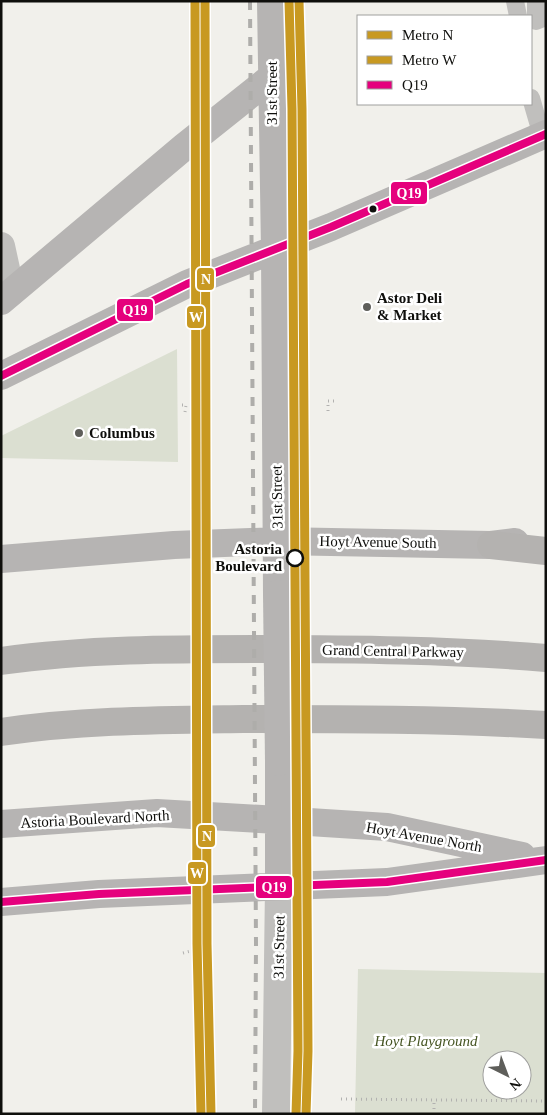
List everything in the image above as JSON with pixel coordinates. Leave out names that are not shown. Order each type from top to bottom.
[{"type":"highway","points":[[491,545],[546,551]]},
{"type":"highway","name":"Grand Central Parkway","points":[[1,662],[86,653],[171,649],[392,649],[546,658]]},
{"type":"highway","points":[[1,732],[63,725],[182,720],[432,719],[546,725]]},
{"type":"main road","name":"31st Street","points":[[271,1],[278,541],[279,886]]},
{"type":"main road","points":[[6,297],[184,147],[273,76]]},
{"type":"main road","points":[[1,376],[187,284],[275,250],[544,135]]},
{"type":"main road","name":"Hoyt Avenue South","points":[[1,559],[174,545],[278,541],[491,545],[546,537]]},
{"type":"main road","name":"Astoria Boulevard North","points":[[1,824],[157,813],[278,820]]},
{"type":"main road","name":"Hoyt Avenue North","points":[[278,820],[387,828],[543,860]]},
{"type":"main road","name":"Hoyt Avenue North","points":[[279,886],[387,882],[543,860]]},
{"type":"main road","points":[[1,902],[99,894],[279,886]]},
{"type":"street","points":[[1,246],[6,297]]},
{"type":"street","name":"31st Street","points":[[276,1114],[279,886]]},
{"type":"lane","points":[[515,1],[518,15]]},
{"type":"lane","points":[[536,1],[539,23]]},
{"type":"lane","points":[[532,101],[544,135]]},
{"type":"path","points":[[328,410],[328,401],[337,401]]},
{"type":"path","points":[[182,405],[186,405],[185,412]]},
{"type":"path","points":[[183,953],[191,952]]},
{"type":"path","points":[[341,1099],[546,1101]]},
{"type":"path","points":[[434,1100],[434,1114]]},
{"type":"green space","points":[[177,349],[178,462],[1,458],[1,436]]},
{"type":"green space","name":"Hoyt Playground","points":[[358,969],[546,973],[546,1114],[355,1114]]},
{"type":"railway","points":[[250,1],[256,944],[255,1114]]},
{"type":"metro line","name":"W","points":[[195,1],[197,944],[201,1114]]},
{"type":"metro line","name":"N","points":[[205,1],[207,944],[211,1114]]},
{"type":"metro line","name":"W","points":[[289,1],[292,109],[298,1051],[296,1114]]},
{"type":"metro line","name":"N","points":[[299,1],[302,109],[308,1051],[306,1114]]},
{"type":"transit line","name":"Q19","points":[[1,376],[187,284],[331,227],[546,134]]},
{"type":"transit line","name":"Q19","points":[[1,902],[99,894],[387,882],[546,860]]},
{"type":"place","name":"Astor Deli & Market","points":[[367,307]]},
{"type":"place","name":"Columbus","points":[[79,433]]},
{"type":"place","name":"Astoria Boulevard","points":[[295,558]]}]
